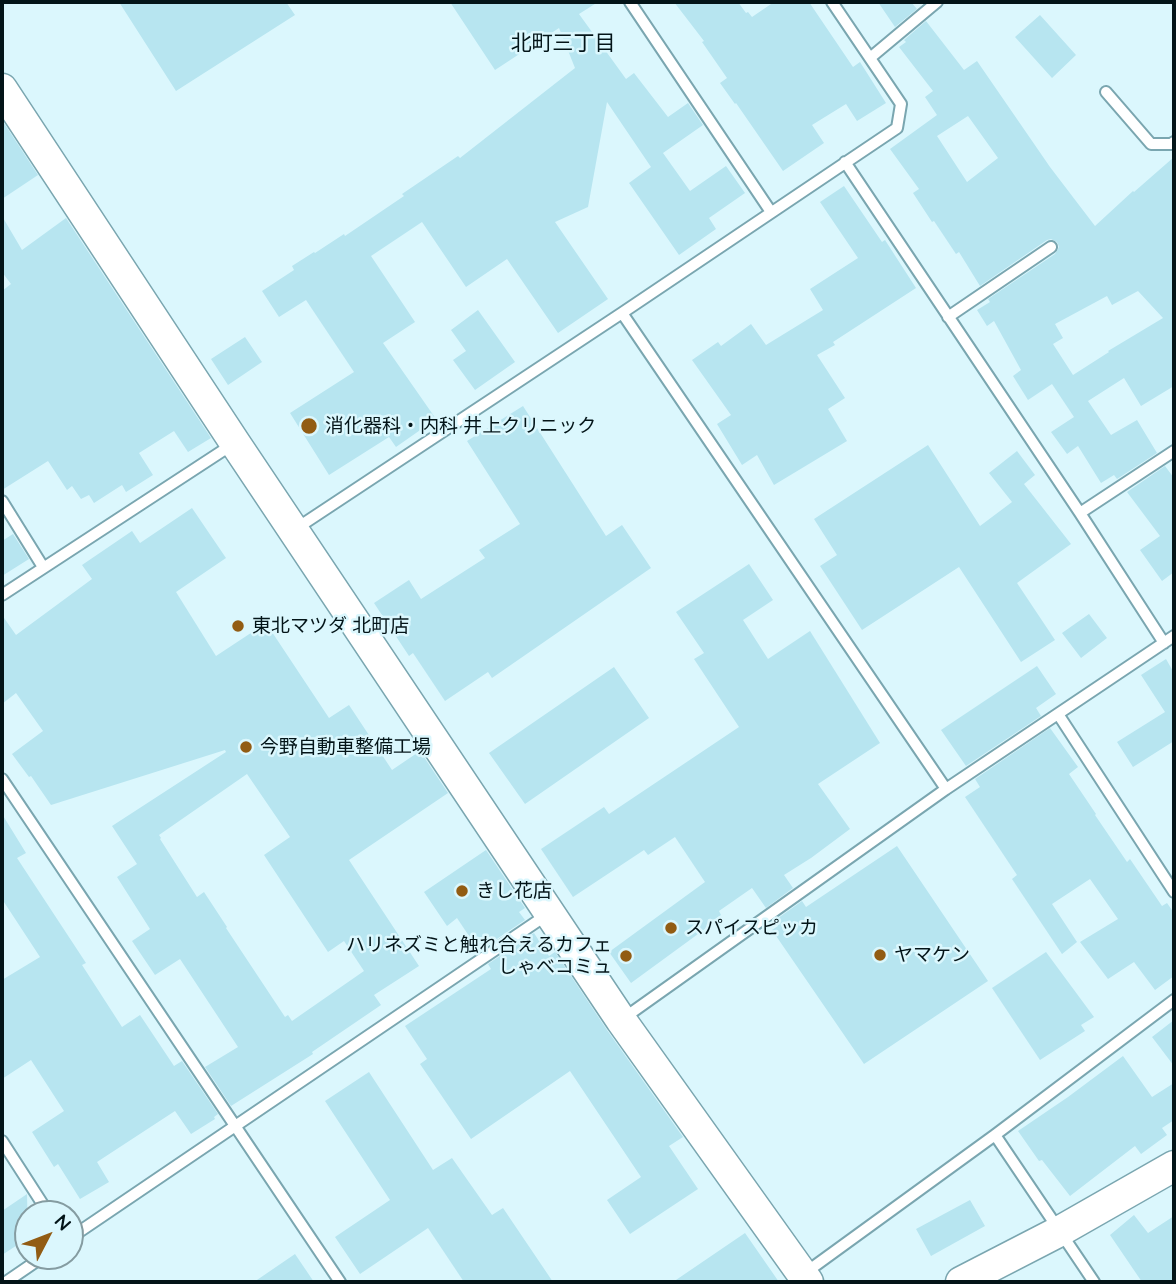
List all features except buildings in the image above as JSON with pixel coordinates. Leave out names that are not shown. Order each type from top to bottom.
[{"type":"street","points":[[2,89],[621,1020],[806,1278]]},
{"type":"street","points":[[961,1282],[1060,1231],[1174,1166]]},
{"type":"lane","points":[[630,2],[771,212]]},
{"type":"lane","points":[[294,530],[897,128],[901,104],[832,2]]},
{"type":"lane","points":[[870,58],[936,2]]},
{"type":"lane","points":[[1106,92],[1152,144],[1174,142]]},
{"type":"lane","points":[[845,162],[1164,643]]},
{"type":"lane","points":[[948,317],[1051,247]]},
{"type":"lane","points":[[622,313],[946,789]]},
{"type":"lane","points":[[2,595],[235,443]]},
{"type":"lane","points":[[1080,513],[1174,451]]},
{"type":"lane","points":[[2,501],[43,567]]},
{"type":"lane","points":[[621,1020],[946,789],[1174,636]]},
{"type":"lane","points":[[1058,714],[1174,892]]},
{"type":"lane","points":[[2,779],[340,1282]]},
{"type":"lane","points":[[84,1228],[550,913]]},
{"type":"lane","points":[[806,1278],[1174,1000]]},
{"type":"lane","points":[[995,1135],[1094,1282]]},
{"type":"lane","points":[[2,1141],[40,1200]]},
{"type":"lane","points":[[6,1282],[24,1270]]},
{"type":"place","name":"消化器科・内科 井上クリニック","points":[[309,426]]},
{"type":"place","name":"東北マツダ 北町店","points":[[238,626]]},
{"type":"place","name":"今野自動車整備工場","points":[[246,747]]},
{"type":"place","name":"きし花店","points":[[462,891]]},
{"type":"place","name":"スパイスピッカ","points":[[671,928]]},
{"type":"place","name":"ヤマケン","points":[[880,955]]},
{"type":"place","name":"ハリネズミと触れ合えるカフェ しゃべコミュ","points":[[626,956]]},
{"type":"district","name":"北町三丁目","points":[[563,44]]}]
